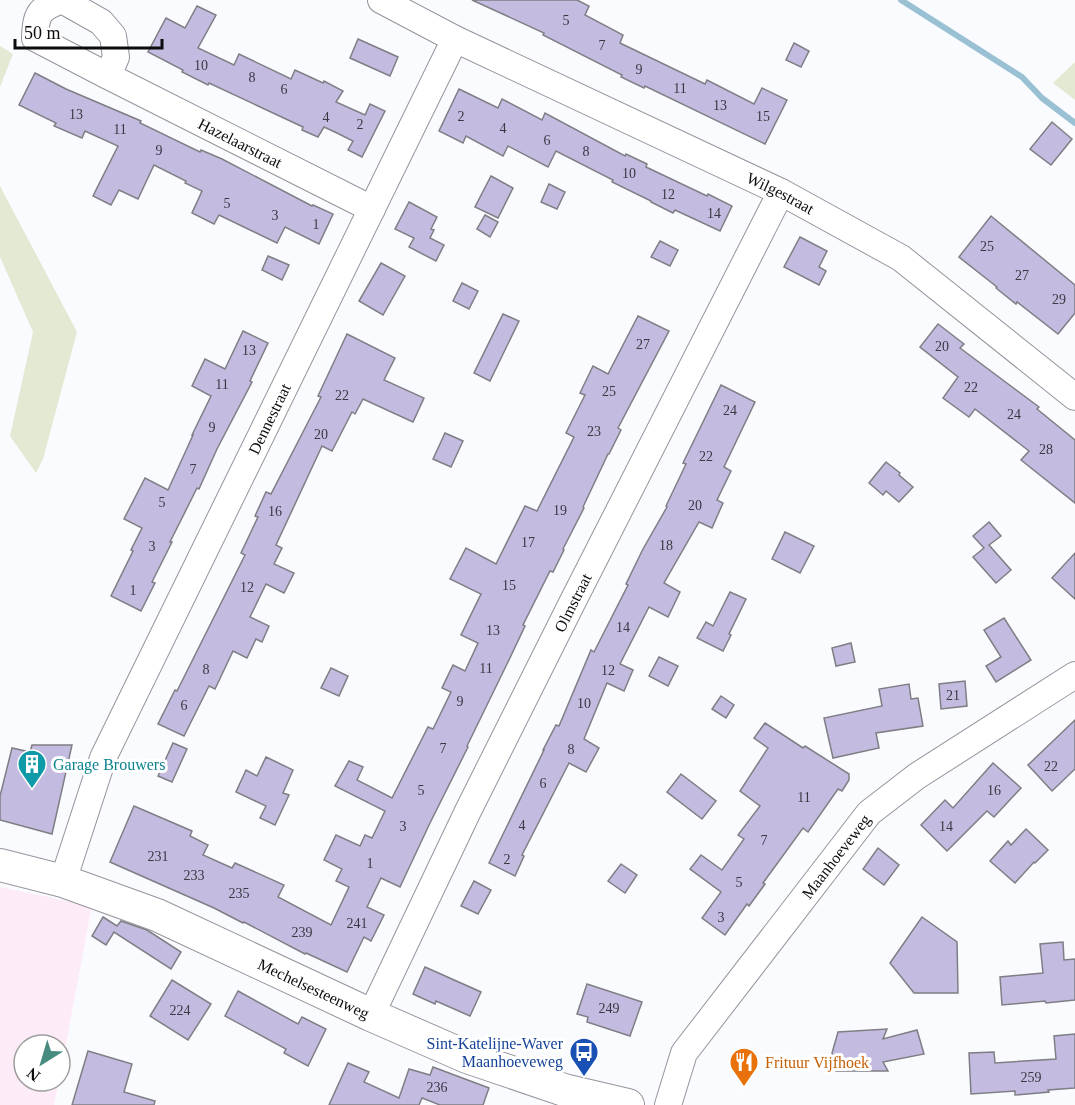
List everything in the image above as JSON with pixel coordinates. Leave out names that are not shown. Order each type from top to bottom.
[{"type":"main road","name":"Mechelsesteenweg","points":[[0,865],[63,881],[157,915],[370,1015],[467,1057],[564,1090],[628,1105]]},
{"type":"street","points":[[381,0],[455,39]]},
{"type":"street","name":"Wilgestraat","points":[[455,39],[781,192],[901,258],[1075,397]]},
{"type":"street","name":"Dennestraat","points":[[63,881],[103,758],[455,39]]},
{"type":"street","name":"Hazelaarstraat","points":[[108,76],[372,209]]},
{"type":"street","name":"Olmstraat","points":[[370,1015],[567,613],[781,192]]},
{"type":"street","name":"Maanhoeveweg","points":[[668,1105],[684,1053],[869,813],[916,776],[1075,675]]},
{"type":"shaded area","points":[[0,887],[92,906],[68,1033],[12,1033],[12,1093],[56,1093],[54,1105],[0,1105]]},
{"type":"green space","points":[[0,46],[13,54],[0,87]]},
{"type":"green space","points":[[1075,62],[1075,100],[1053,83]]},
{"type":"green space","points":[[0,186],[77,332],[43,459],[36,473],[10,436],[33,332],[0,257]]},
{"type":"building","points":[[472,0],[577,0],[589,6],[585,15],[623,35],[620,43],[705,84],[707,80],[754,104],[762,88],[787,100],[765,144],[645,86],[644,88],[621,77],[622,75],[543,35],[544,33]]},
{"type":"building","points":[[197,6],[216,15],[198,48],[234,65],[239,54],[291,79],[295,70],[323,83],[324,81],[343,91],[336,102],[365,115],[370,104],[385,111],[362,157],[348,150],[353,141],[337,133],[324,127],[318,137],[302,130],[303,127],[182,72],[183,70],[148,52],[166,18],[185,28]]},
{"type":"building","points":[[358,39],[398,57],[390,76],[350,58]]},
{"type":"building","points":[[794,43],[809,51],[801,67],[786,60]]},
{"type":"building","points":[[35,73],[141,121],[140,123],[200,152],[201,150],[222,159],[312,206],[333,214],[319,244],[285,227],[277,243],[219,215],[214,224],[192,213],[202,191],[154,165],[138,199],[119,190],[111,205],[93,196],[118,146],[85,131],[82,138],[54,126],[56,123],[19,105]]},
{"type":"building","points":[[459,89],[498,108],[502,99],[542,120],[545,113],[625,156],[626,154],[647,164],[646,167],[732,206],[720,231],[675,210],[673,213],[556,151],[548,167],[508,146],[503,156],[466,136],[463,143],[439,131]]},
{"type":"building","points":[[1052,122],[1072,139],[1051,165],[1030,149]]},
{"type":"building","points":[[491,176],[513,188],[498,218],[475,207]]},
{"type":"building","points":[[549,184],[565,192],[557,209],[541,202]]},
{"type":"building","points":[[409,202],[437,217],[431,229],[434,230],[430,238],[444,245],[436,261],[409,247],[414,238],[395,229]]},
{"type":"building","points":[[485,215],[498,222],[490,237],[477,229]]},
{"type":"building","points":[[991,216],[1075,285],[1075,313],[1058,334],[1017,302],[1016,304],[959,257]]},
{"type":"building","points":[[800,237],[827,251],[819,267],[826,271],[819,285],[784,267]]},
{"type":"building","points":[[660,241],[678,250],[670,266],[651,257]]},
{"type":"building","points":[[268,256],[289,265],[282,280],[262,270]]},
{"type":"building","points":[[381,263],[405,276],[383,315],[359,301]]},
{"type":"building","points":[[462,283],[478,291],[469,309],[453,301]]},
{"type":"building","points":[[503,314],[519,321],[490,381],[474,373]]},
{"type":"building","points":[[638,316],[669,331],[618,428],[621,430],[584,508],[553,572],[550,571],[523,625],[525,626],[400,887],[381,878],[367,907],[384,915],[371,941],[364,937],[347,972],[305,954],[214,908],[110,862],[134,806],[192,831],[190,836],[208,845],[203,855],[232,868],[235,863],[284,885],[278,897],[331,925],[349,887],[336,881],[342,869],[324,860],[336,835],[360,846],[365,835],[372,838],[385,811],[335,786],[349,761],[363,767],[357,780],[392,798],[428,727],[433,729],[451,692],[442,688],[453,665],[465,671],[478,643],[461,635],[481,594],[450,579],[466,548],[496,564],[525,506],[537,511],[574,437],[566,433],[585,395],[580,393],[593,366],[608,374]]},
{"type":"building","points":[[938,324],[964,344],[960,348],[1039,407],[1037,409],[1075,440],[1075,503],[1021,460],[1029,451],[975,409],[969,417],[943,398],[958,377],[920,347]]},
{"type":"building","points":[[243,331],[268,343],[250,381],[252,382],[170,542],[172,542],[152,582],[155,583],[141,611],[111,596],[142,528],[124,519],[145,478],[168,490],[211,396],[192,386],[205,359],[225,369]]},
{"type":"building","points":[[347,334],[395,358],[384,380],[424,398],[413,422],[363,399],[355,414],[352,412],[332,451],[322,446],[276,545],[282,548],[274,564],[294,573],[284,593],[266,584],[250,617],[269,626],[262,642],[256,639],[247,658],[233,651],[215,689],[209,686],[184,736],[158,724],[245,555],[241,553],[258,517],[255,516],[266,492],[271,494],[321,397],[318,396]]},
{"type":"building","points":[[721,385],[755,402],[724,467],[731,471],[717,500],[723,503],[712,528],[699,522],[664,583],[680,592],[668,617],[649,607],[620,664],[633,670],[624,691],[607,683],[584,739],[599,748],[586,772],[569,763],[522,855],[524,856],[515,876],[489,863],[543,750],[556,725],[559,726],[591,650],[594,652],[628,585],[626,584],[643,549],[667,507],[686,464],[683,463]]},
{"type":"building","points":[[445,433],[463,441],[451,467],[433,459]]},
{"type":"building","points":[[886,462],[913,487],[899,502],[886,491],[883,495],[869,483]]},
{"type":"building","points":[[989,522],[1001,536],[989,545],[1011,570],[996,583],[973,557],[984,548],[973,536]]},
{"type":"building","points":[[785,532],[814,546],[800,573],[772,559]]},
{"type":"building","points":[[1075,553],[1075,599],[1052,578]]},
{"type":"building","points":[[730,592],[746,599],[723,651],[697,638],[706,622],[713,626]]},
{"type":"building","points":[[1004,618],[1031,660],[996,682],[986,666],[1001,657],[984,630]]},
{"type":"building","points":[[851,643],[855,662],[836,666],[832,648]]},
{"type":"building","points":[[659,657],[678,666],[668,686],[649,676]]},
{"type":"building","points":[[331,668],[348,676],[339,696],[321,688]]},
{"type":"building","points":[[965,681],[967,706],[941,709],[939,684]]},
{"type":"building","points":[[909,684],[911,699],[918,698],[923,726],[876,733],[879,748],[833,758],[824,718],[882,706],[879,689]]},
{"type":"building","points":[[721,696],[734,705],[726,718],[712,709]]},
{"type":"building","points":[[1075,720],[1075,769],[1052,791],[1028,765]]},
{"type":"building","points":[[765,723],[849,774],[849,780],[842,791],[838,789],[808,832],[803,828],[749,906],[747,904],[725,935],[702,918],[721,892],[690,869],[701,855],[722,870],[744,839],[738,835],[760,806],[740,791],[768,748],[754,738]]},
{"type":"building","points":[[173,743],[187,749],[172,782],[158,776]]},
{"type":"building","name":"Garage Brouwers","points":[[32,745],[72,745],[52,834],[0,820],[0,796],[12,748],[30,752]]},
{"type":"building","points":[[266,757],[293,770],[283,793],[289,795],[275,825],[260,818],[266,806],[236,792],[246,770],[257,776]]},
{"type":"building","points":[[993,763],[1021,788],[994,817],[987,811],[947,851],[921,825],[945,800],[953,808]]},
{"type":"building","points":[[681,774],[716,801],[702,819],[667,792]]},
{"type":"building","points":[[1026,829],[1048,850],[1015,883],[990,861],[1008,841],[1011,845]]},
{"type":"building","points":[[878,848],[899,865],[884,885],[863,869]]},
{"type":"building","points":[[621,864],[637,875],[625,893],[608,881]]},
{"type":"building","points":[[474,881],[491,890],[478,914],[461,906]]},
{"type":"building","points":[[103,917],[117,926],[121,921],[147,930],[181,952],[171,969],[114,932],[106,945],[92,936]]},
{"type":"building","points":[[922,917],[957,942],[958,993],[914,993],[890,963]]},
{"type":"building","points":[[1063,942],[1064,960],[1075,959],[1075,1000],[1002,1005],[1000,977],[1043,973],[1040,944]]},
{"type":"building","points":[[425,967],[481,992],[470,1016],[413,994]]},
{"type":"building","points":[[172,980],[211,1004],[188,1040],[150,1016]]},
{"type":"building","points":[[587,984],[642,1002],[630,1036],[587,1022],[588,1017],[577,1014]]},
{"type":"building","points":[[238,991],[298,1024],[302,1017],[326,1029],[308,1066],[284,1053],[286,1049],[225,1016]]},
{"type":"building","points":[[887,1029],[883,1039],[917,1030],[924,1054],[883,1062],[888,1071],[836,1071],[832,1053],[838,1032]]},
{"type":"building","points":[[1075,1034],[1075,1088],[1015,1095],[1015,1091],[971,1094],[969,1053],[994,1052],[995,1063],[1056,1059],[1054,1036]]},
{"type":"building","points":[[88,1051],[132,1064],[124,1092],[155,1101],[154,1105],[72,1105]]},
{"type":"building","points":[[348,1063],[369,1072],[364,1082],[399,1098],[409,1069],[430,1075],[433,1067],[489,1088],[483,1105],[440,1105],[422,1098],[419,1105],[329,1105]]},
{"type":"waterway","points":[[901,0],[1022,77],[1042,98],[1075,123]]},
{"type":"place","name":"Garage Brouwers","points":[[32,790]]},
{"type":"place","name":"Sint-Katelijne-Waver Maanhoeveweg","points":[[584,1078]]},
{"type":"place","name":"Frituur Vijfhoek","points":[[744,1088]]}]
